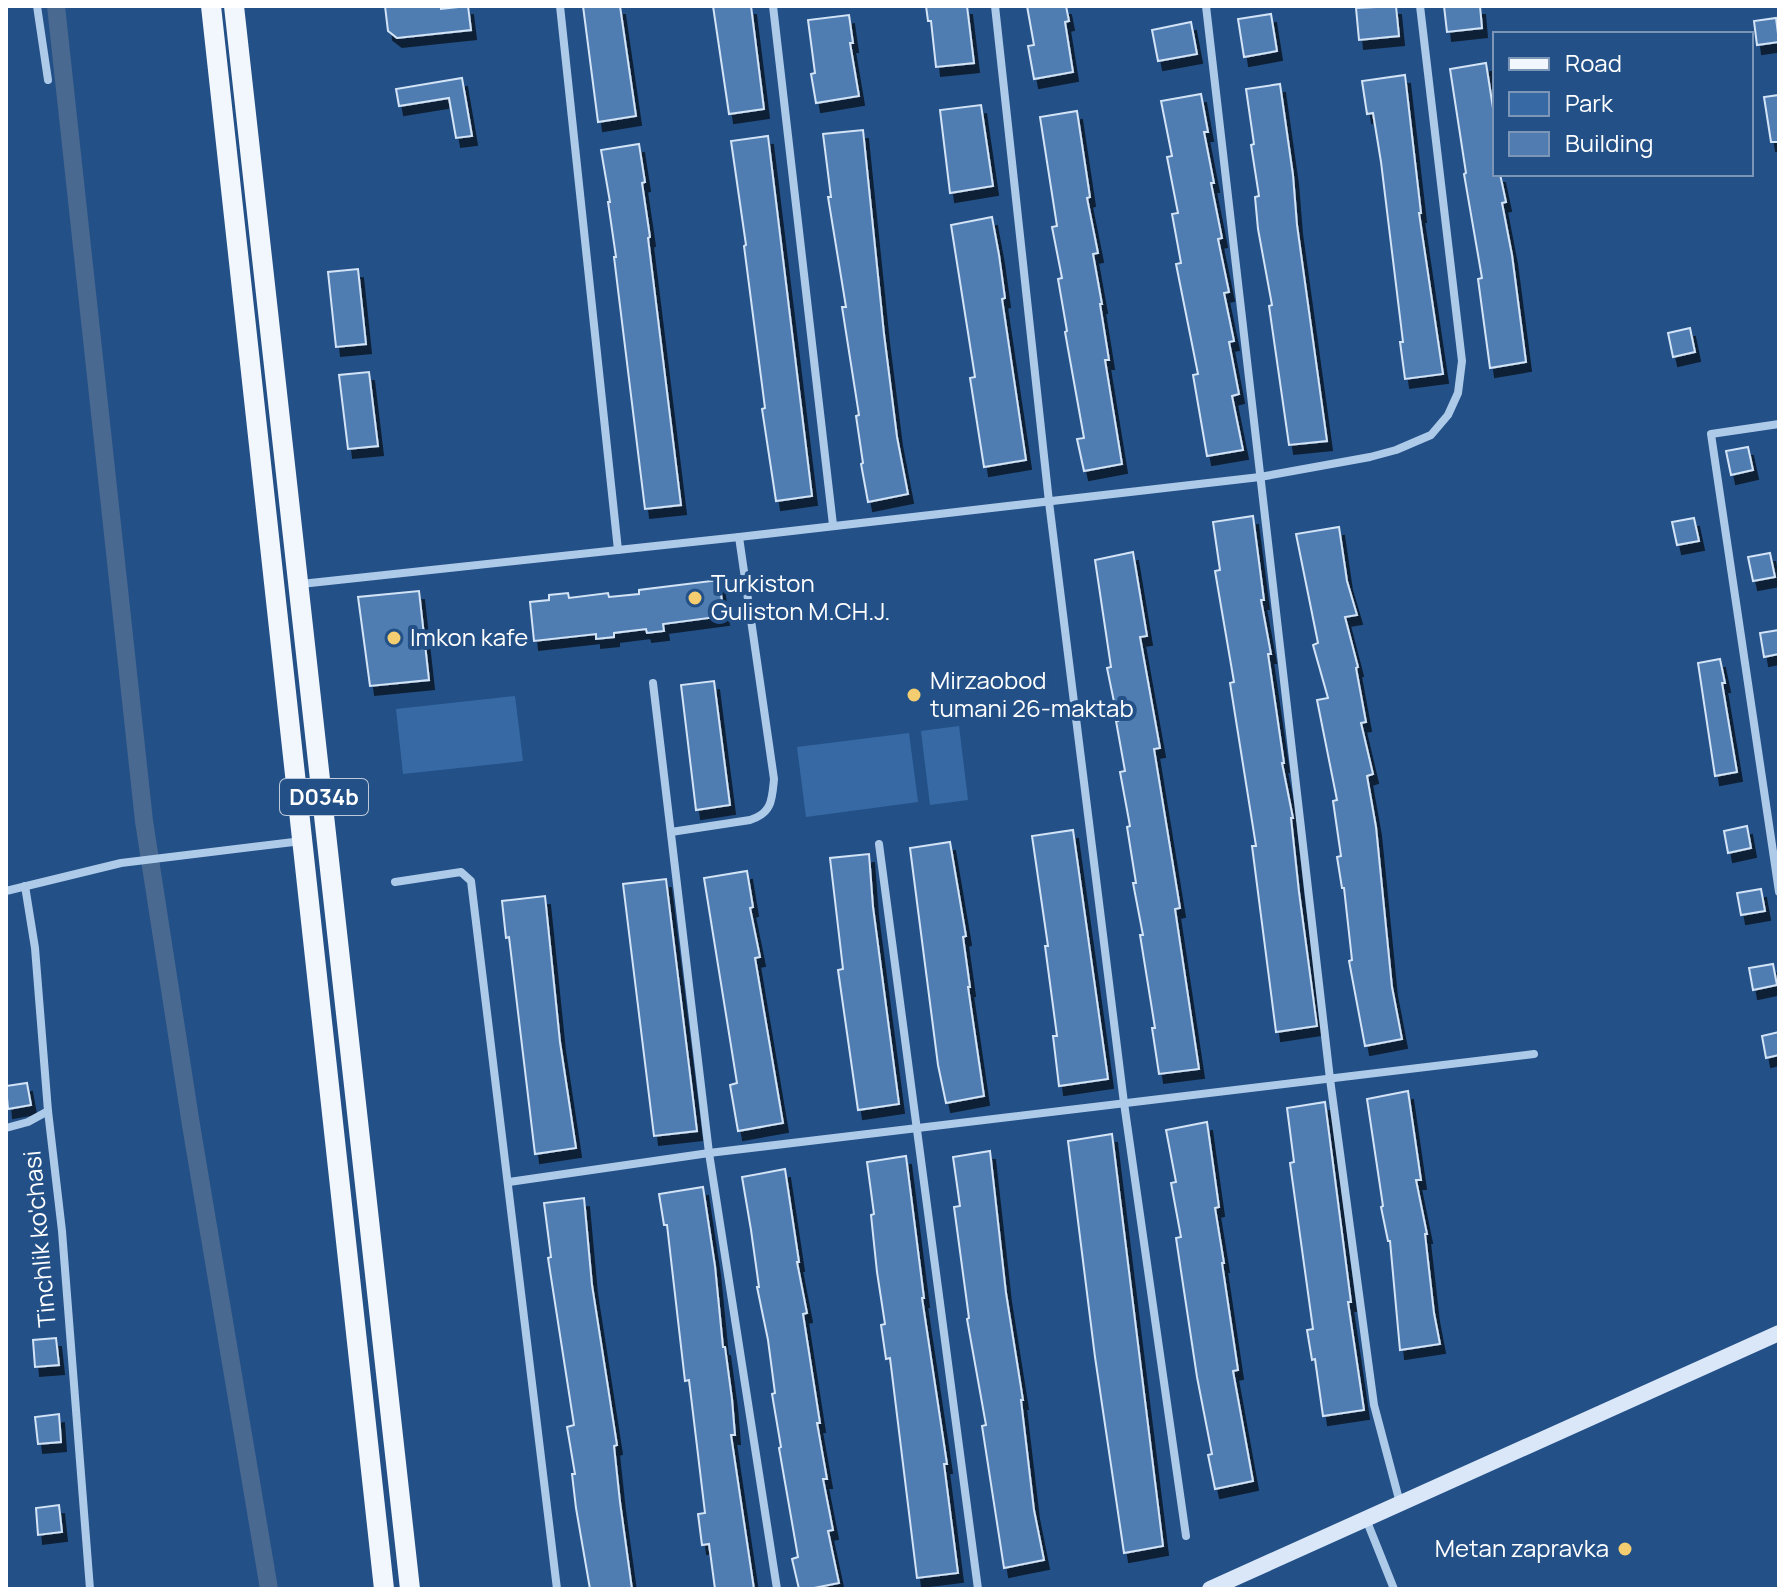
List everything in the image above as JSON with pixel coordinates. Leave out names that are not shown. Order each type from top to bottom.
[{"type":"main road","name":"D034b","points":[[211,6],[384,1589]]},
{"type":"main road","name":"D034b","points":[[234,6],[410,1589]]},
{"type":"main road","points":[[325,1036],[350,1035]]},
{"type":"main road","points":[[1210,1589],[1779,1333]]},
{"type":"street","points":[[37,6],[48,80]]},
{"type":"street","points":[[560,6],[618,550]]},
{"type":"street","points":[[773,6],[833,525]]},
{"type":"street","points":[[995,6],[1049,502],[1124,1103],[1186,1536]]},
{"type":"street","points":[[1206,6],[1330,1079],[1374,1405],[1400,1503]]},
{"type":"street","points":[[300,584],[1260,477],[1396,450],[1431,435],[1448,415],[1458,393],[1462,361],[1420,6]]},
{"type":"street","points":[[1779,424],[1711,434],[1779,892]]},
{"type":"street","points":[[671,832],[750,820],[763,816],[772,804],[774,779],[739,537]]},
{"type":"street","points":[[653,683],[709,1153],[777,1589]]},
{"type":"street","points":[[6,891],[121,863],[303,841]]},
{"type":"street","points":[[879,844],[978,1589]]},
{"type":"street","points":[[395,882],[461,872],[471,881],[557,1589]]},
{"type":"street","name":"Tinchlik ko'chasi","points":[[25,886],[35,948],[48,1111],[62,1231],[90,1589]]},
{"type":"street","points":[[509,1182],[709,1153],[1534,1054]]},
{"type":"street","points":[[6,1128],[28,1122],[48,1111]]},
{"type":"street","points":[[1366,1519],[1394,1589]]},
{"type":"green space","points":[[515,696],[523,761],[403,774],[396,709]]},
{"type":"green space","points":[[959,726],[968,800],[930,805],[921,731]]},
{"type":"green space","points":[[909,733],[918,802],[806,817],[797,747]]},
{"type":"building","points":[[385,6],[441,6],[441,9],[468,6],[471,30],[397,38],[388,31]]},
{"type":"building","points":[[583,6],[620,6],[636,116],[598,122]]},
{"type":"building","points":[[713,6],[751,6],[764,109],[729,114]]},
{"type":"building","points":[[926,6],[967,6],[974,63],[936,67],[931,21],[928,21]]},
{"type":"building","points":[[1027,6],[1066,6],[1069,21],[1065,22],[1073,72],[1034,79],[1028,46],[1034,45]]},
{"type":"building","points":[[1396,6],[1399,36],[1359,40],[1356,8]]},
{"type":"building","points":[[1444,6],[1480,6],[1482,28],[1447,32]]},
{"type":"building","points":[[1271,14],[1277,51],[1244,57],[1238,19]]},
{"type":"building","points":[[849,15],[853,43],[850,43],[859,96],[816,103],[808,20]]},
{"type":"building","points":[[1776,18],[1779,42],[1757,45],[1754,21]]},
{"type":"building","points":[[1191,22],[1197,54],[1158,61],[1152,30]]},
{"type":"building","points":[[1486,63],[1493,108],[1493,176],[1500,176],[1506,202],[1502,203],[1526,362],[1490,368],[1478,279],[1482,278],[1450,69]]},
{"type":"building","points":[[1405,75],[1419,213],[1443,374],[1405,379],[1381,162],[1373,113],[1367,114],[1362,81]]},
{"type":"building","points":[[462,78],[472,136],[456,138],[449,98],[399,106],[396,89]]},
{"type":"building","points":[[1280,84],[1327,441],[1289,445],[1269,306],[1272,305],[1258,229],[1255,197],[1259,196],[1246,89]]},
{"type":"building","points":[[1201,94],[1208,132],[1204,132],[1214,183],[1211,183],[1222,238],[1218,239],[1229,292],[1224,293],[1234,341],[1229,342],[1239,394],[1232,396],[1243,450],[1207,456],[1193,375],[1198,374],[1176,264],[1181,263],[1172,214],[1178,213],[1167,157],[1172,156],[1161,101]]},
{"type":"building","points":[[1779,95],[1779,142],[1771,142],[1764,97]]},
{"type":"building","points":[[981,105],[993,186],[950,193],[940,110]]},
{"type":"building","points":[[1077,111],[1090,197],[1087,198],[1098,253],[1093,254],[1109,360],[1105,360],[1122,464],[1084,471],[1077,439],[1084,438],[1065,332],[1058,279],[1062,278],[1052,227],[1057,226],[1040,117]]},
{"type":"building","points":[[863,130],[884,334],[897,437],[908,494],[868,502],[856,416],[859,415],[842,307],[846,307],[828,197],[831,197],[823,134]]},
{"type":"building","points":[[768,136],[812,496],[776,501],[762,409],[765,408],[731,141]]},
{"type":"building","points":[[639,144],[681,505],[645,509],[610,202],[601,150]]},
{"type":"building","points":[[992,217],[1026,460],[984,467],[970,378],[975,377],[951,225]]},
{"type":"building","points":[[358,269],[366,344],[336,347],[328,272]]},
{"type":"building","points":[[1690,328],[1695,352],[1673,357],[1668,333]]},
{"type":"building","points":[[369,372],[378,446],[348,449],[339,375]]},
{"type":"building","points":[[1748,447],[1753,470],[1731,475],[1726,451]]},
{"type":"building","points":[[1253,516],[1264,600],[1261,600],[1271,654],[1268,654],[1282,763],[1293,818],[1299,892],[1317,1026],[1276,1032],[1252,846],[1256,846],[1230,683],[1234,682],[1215,571],[1220,570],[1213,522]]},
{"type":"building","points":[[1694,518],[1699,541],[1677,545],[1672,522]]},
{"type":"building","points":[[1339,527],[1347,581],[1357,615],[1345,617],[1358,667],[1366,722],[1361,723],[1373,774],[1367,776],[1376,827],[1392,987],[1402,1039],[1365,1046],[1349,961],[1352,960],[1344,888],[1337,857],[1341,856],[1333,801],[1337,800],[1317,700],[1328,698],[1313,645],[1318,643],[1296,534]]},
{"type":"building","points":[[1133,552],[1147,636],[1140,637],[1160,748],[1154,749],[1180,908],[1175,909],[1199,1069],[1159,1074],[1140,935],[1143,935],[1133,883],[1136,883],[1127,827],[1130,826],[1120,772],[1125,771],[1107,668],[1111,667],[1095,560]]},
{"type":"building","points":[[1770,553],[1775,577],[1753,581],[1748,557]]},
{"type":"building","points":[[719,580],[724,616],[663,624],[664,631],[647,633],[646,629],[596,639],[596,634],[534,641],[530,602],[549,600],[549,595],[568,593],[569,598],[608,593],[609,597]]},
{"type":"building","name":"Imkon kafe","points":[[419,591],[429,680],[370,686],[358,597]]},
{"type":"building","points":[[1779,630],[1779,654],[1764,657],[1760,633]]},
{"type":"building","points":[[1720,659],[1737,772],[1715,776],[1698,663]]},
{"type":"building","points":[[714,681],[730,805],[696,810],[681,685]]},
{"type":"building","points":[[1747,826],[1751,848],[1728,853],[1724,831]]},
{"type":"building","points":[[1073,830],[1108,1079],[1059,1086],[1053,1036],[1057,1036],[1045,946],[1048,946],[1032,836]]},
{"type":"building","points":[[950,842],[966,936],[963,937],[968,987],[984,1096],[946,1103],[938,1065],[910,848]]},
{"type":"building","points":[[869,854],[899,1104],[858,1110],[838,970],[843,969],[830,858]]},
{"type":"building","points":[[747,871],[753,907],[750,908],[760,957],[755,958],[783,1123],[738,1131],[730,1085],[737,1083],[704,878]]},
{"type":"building","points":[[666,879],[697,1131],[654,1136],[623,884]]},
{"type":"building","points":[[1761,889],[1765,911],[1741,915],[1737,893]]},
{"type":"building","points":[[545,896],[560,1042],[576,1148],[535,1154],[502,901]]},
{"type":"building","points":[[1773,964],[1777,985],[1753,990],[1749,968]]},
{"type":"building","points":[[1779,1032],[1779,1055],[1766,1058],[1762,1036]]},
{"type":"building","points":[[27,1083],[31,1105],[8,1109],[6,1086]]},
{"type":"building","points":[[1408,1091],[1421,1180],[1416,1180],[1427,1234],[1440,1344],[1400,1350],[1390,1241],[1381,1207],[1367,1099]]},
{"type":"building","points":[[1325,1102],[1364,1410],[1323,1416],[1315,1359],[1312,1360],[1307,1330],[1313,1329],[1290,1163],[1294,1162],[1287,1108]]},
{"type":"building","points":[[1207,1122],[1219,1207],[1215,1208],[1238,1370],[1233,1371],[1253,1481],[1215,1489],[1208,1455],[1212,1454],[1176,1238],[1181,1237],[1171,1183],[1176,1182],[1166,1130]]},
{"type":"building","points":[[1112,1134],[1163,1546],[1124,1553],[1068,1141]]},
{"type":"building","points":[[990,1151],[1006,1293],[1023,1400],[1034,1510],[1044,1560],[1004,1568],[982,1426],[986,1425],[967,1319],[954,1207],[960,1206],[953,1157]]},
{"type":"building","points":[[906,1156],[922,1298],[947,1464],[944,1464],[958,1573],[917,1578],[890,1358],[886,1359],[881,1325],[885,1324],[867,1162]]},
{"type":"building","points":[[785,1169],[807,1313],[803,1314],[827,1479],[823,1479],[833,1530],[828,1531],[839,1583],[809,1589],[799,1589],[792,1559],[798,1557],[779,1448],[768,1340],[757,1287],[742,1177]]},
{"type":"building","points":[[703,1187],[732,1399],[735,1435],[731,1435],[754,1589],[715,1589],[709,1544],[702,1545],[698,1514],[705,1513],[689,1380],[685,1381],[667,1225],[664,1225],[659,1194]]},
{"type":"building","points":[[584,1198],[592,1285],[617,1445],[614,1446],[632,1589],[590,1589],[576,1508],[572,1474],[575,1474],[567,1427],[574,1425],[548,1258],[551,1257],[544,1203]]},
{"type":"building","points":[[56,1338],[59,1365],[35,1367],[33,1340]]},
{"type":"building","points":[[59,1414],[61,1442],[38,1444],[35,1417]]},
{"type":"building","points":[[59,1505],[62,1532],[38,1535],[36,1508]]},
{"type":"waterway","points":[[56,6],[144,821],[191,1125],[269,1589]]},
{"type":"place","name":"Turkiston Guliston M.CH.J.","points":[[695,598]]},
{"type":"place","name":"Imkon kafe","points":[[394,638]]},
{"type":"place","name":"Mirzaobod tumani 26-maktab","points":[[914,695]]},
{"type":"place","name":"Metan zapravka","points":[[1625,1549]]}]
